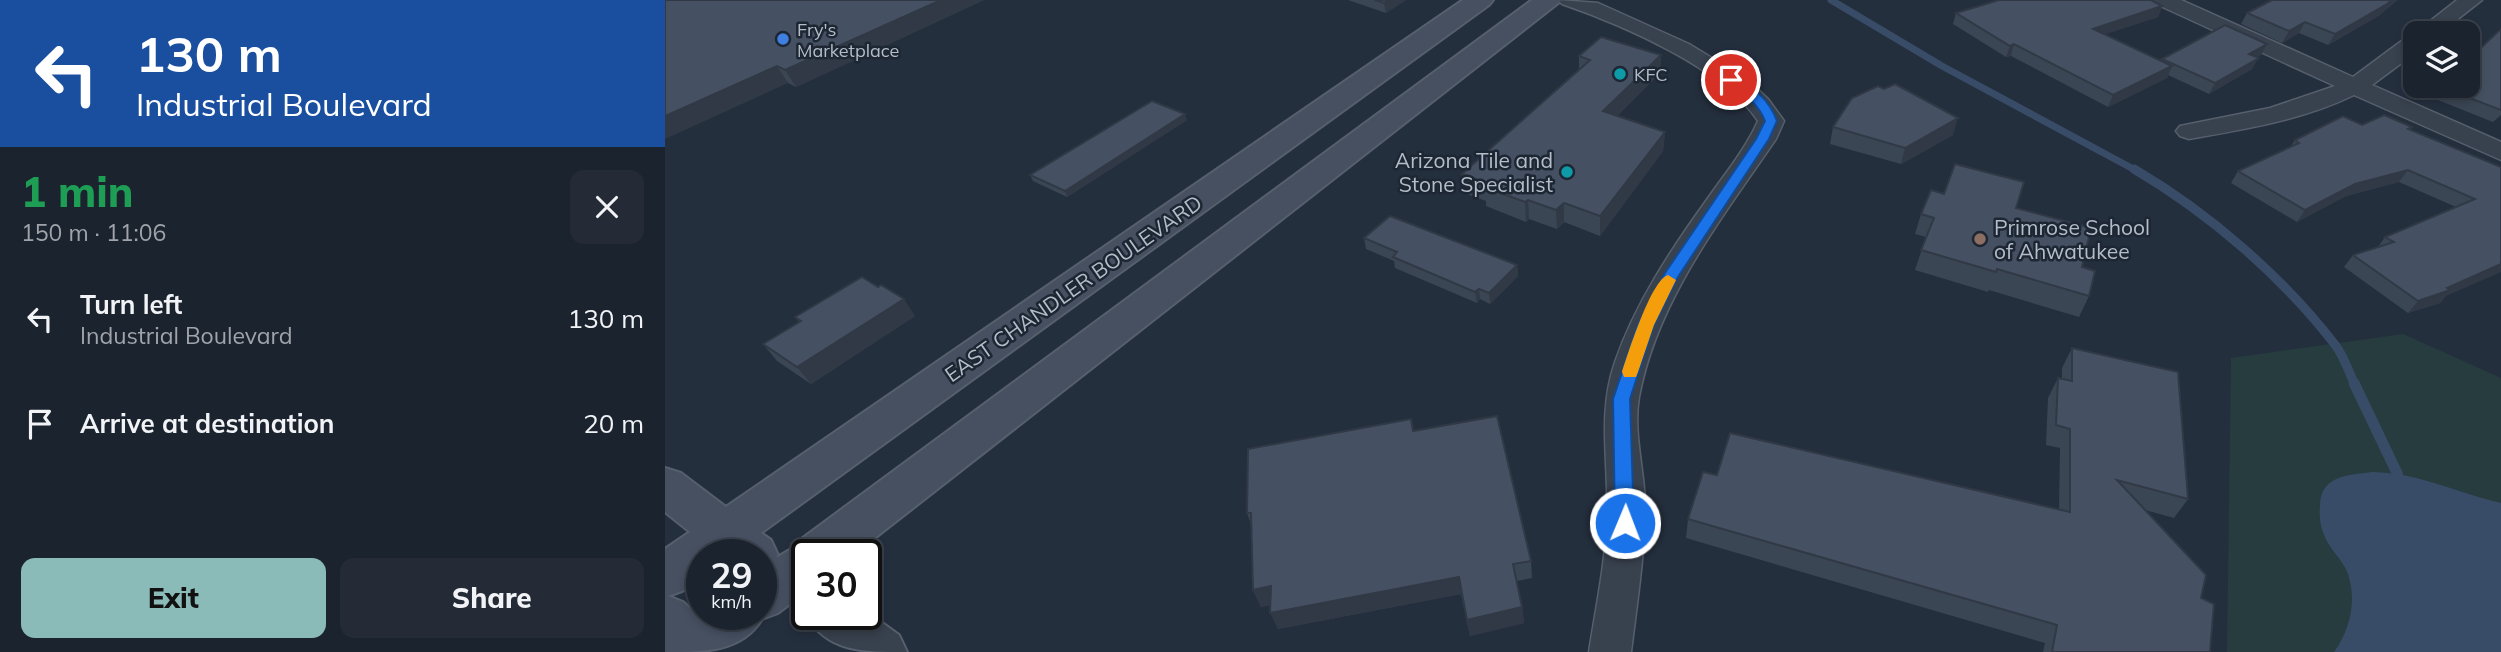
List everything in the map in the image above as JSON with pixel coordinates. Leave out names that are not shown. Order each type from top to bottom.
[{"type":"main road","name":"EAST CHANDLER BOULEVARD","points":[[777,567],[1480,0]]},
{"type":"main road","name":"EAST CHANDLER BOULEVARD","points":[[777,567],[1549,0]]},
{"type":"main road","points":[[665,486],[738,539]]},
{"type":"main road","name":"EAST CHANDLER BOULEVARD","points":[[665,576],[686,574]]},
{"type":"main road","points":[[688,642],[710,630]]},
{"type":"street","points":[[1569,0],[1628,21],[1723,74],[1755,97],[1767,110],[1771,121],[1763,139],[1660,294],[1622,399],[1621,447],[1626,499],[1621,571],[1610,652]]},
{"type":"street","points":[[2164,0],[2501,152]]},
{"type":"street","points":[[2442,21],[2471,0]]},
{"type":"street","points":[[2189,131],[2283,114],[2355,85],[2403,51]]},
{"type":"street","points":[[851,630],[881,652]]},
{"type":"green space","points":[[2403,334],[2501,378],[2501,652],[2227,652],[2231,358]]},
{"type":"water","points":[[2373,472],[2406,476],[2501,503],[2501,652],[2334,652],[2348,625],[2352,594],[2346,569],[2327,542],[2322,529],[2322,495],[2325,488],[2338,478]]},
{"type":"building","name":"Fry's Marketplace","points":[[665,0],[941,0],[785,70],[777,66],[665,116]]},
{"type":"building","points":[[1999,0],[2151,0],[2162,6],[2093,29],[2172,66],[2113,95],[2014,44],[2010,46],[1956,13]]},
{"type":"building","points":[[2272,0],[2392,0],[2335,34],[2305,22],[2289,31],[2247,13]]},
{"type":"building","points":[[2225,25],[2267,44],[2249,54],[2259,58],[2215,83],[2162,59]]},
{"type":"building","points":[[2501,29],[2501,110],[2470,98],[2480,98],[2480,49]]},
{"type":"building","points":[[1601,37],[1661,55],[1603,111],[1665,132],[1600,216],[1564,203],[1556,210],[1528,200],[1525,202],[1484,187],[1488,184],[1462,174],[1590,60],[1579,56]]},
{"type":"building","points":[[1895,84],[1958,118],[1905,148],[1833,127],[1852,98],[1878,86],[1884,89]]},
{"type":"building","points":[[1152,101],[1185,114],[1065,191],[1030,175]]},
{"type":"building","points":[[2384,115],[2412,127],[2408,129],[2501,167],[2501,264],[2447,288],[2450,290],[2418,301],[2353,255],[2394,242],[2385,237],[2475,199],[2408,170],[2355,184],[2305,210],[2238,171],[2299,143],[2295,140],[2343,116],[2362,125]]},
{"type":"building","points":[[1955,164],[2024,182],[2016,208],[2091,228],[2082,267],[2095,271],[2089,296],[1921,250],[1934,218],[1921,214],[1931,190],[1944,194]]},
{"type":"building","points":[[1390,216],[1517,265],[1489,293],[1479,289],[1475,292],[1393,257],[1397,252],[1364,238]]},
{"type":"building","points":[[862,277],[904,299],[797,367],[763,344],[801,321],[795,317]]},
{"type":"building","points":[[2072,348],[2178,372],[2188,499],[2117,480],[2206,575],[2201,598],[2214,604],[2210,652],[2052,652],[2057,625],[1688,519],[1703,472],[1717,475],[1730,433],[2070,512],[2070,429],[2056,425],[2058,378],[2072,381]]},
{"type":"building","points":[[1497,416],[1531,561],[1513,564],[1522,607],[1467,620],[1459,577],[1270,613],[1271,586],[1253,590],[1251,513],[1247,513],[1248,449],[1411,419],[1413,431]]},
{"type":"waterway","points":[[1831,0],[1942,66],[2137,171]]},
{"type":"waterway","points":[[2134,169],[2217,226],[2269,271],[2336,346],[2355,385]]},
{"type":"waterway","points":[[2354,383],[2397,473],[2399,485]]},
{"type":"slow traffic","points":[[1630,372],[1646,325],[1668,280]]},
{"type":"place","name":"Fry's Marketplace","points":[[783,39]]},
{"type":"place","name":"KFC","points":[[1620,74]]},
{"type":"place","name":"Arizona Tile and Stone Specialist","points":[[1567,172]]},
{"type":"place","name":"Primrose School of Ahwatukee","points":[[1980,239]]},
{"type":"route","points":[[1625,523],[1626,499],[1621,447],[1622,399],[1646,325],[1670,276],[1763,139],[1771,121],[1767,110],[1755,97],[1731,80]]}]
